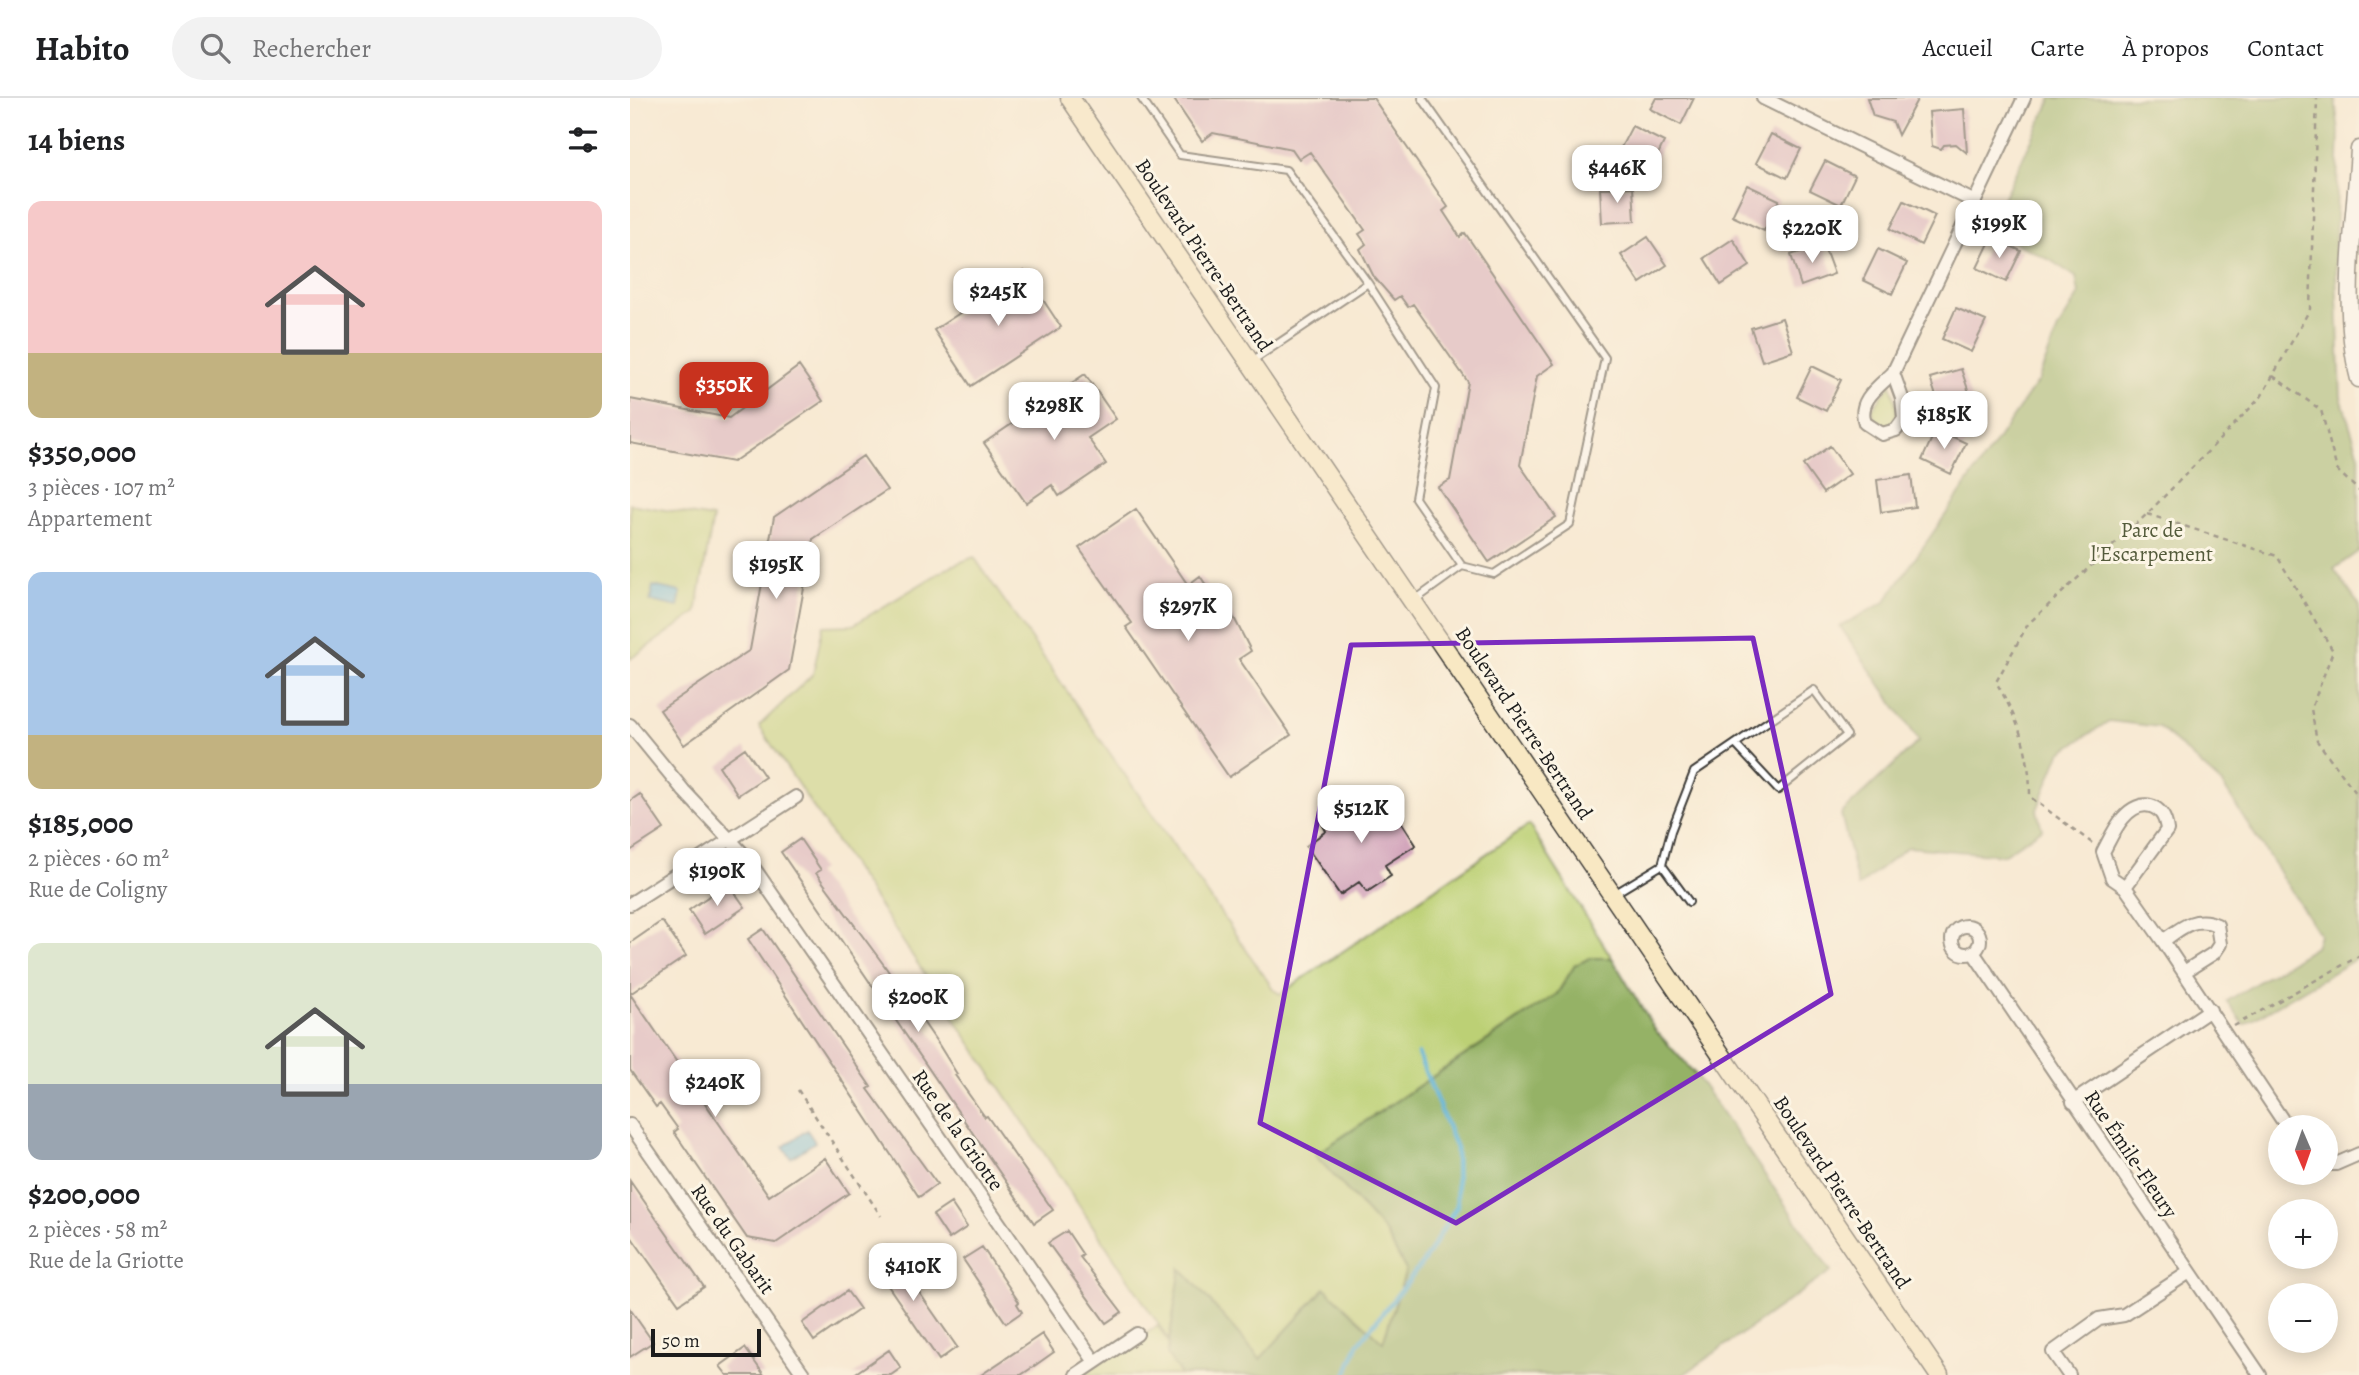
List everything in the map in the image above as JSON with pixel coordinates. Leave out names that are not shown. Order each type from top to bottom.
[{"type":"main road","name":"Boulevard Pierre-Bertrand","points":[[1074,99],[1938,1375]]},
{"type":"street","points":[[1763,98],[1975,202]]},
{"type":"street","points":[[1892,373],[1902,398],[1904,419],[1896,430],[1882,434],[1865,423],[1863,410],[1868,398],[1892,373],[2024,98]]},
{"type":"street","points":[[2359,149],[2350,299],[2352,352],[2359,379]]},
{"type":"street","name":"Rue de la Griotte","points":[[630,725],[684,791],[747,858],[1094,1362]]},
{"type":"street","points":[[630,904],[796,797]]},
{"type":"street","points":[[2125,887],[2166,830],[2165,818],[2160,809],[2150,805],[2137,808],[2124,816],[2103,852],[2112,878],[2125,887],[2279,1115]]},
{"type":"street","points":[[2163,941],[2194,921],[2206,920],[2217,925],[2220,944],[2214,953],[2184,972]]},
{"type":"street","name":"Rue Émile-Fleury","points":[[1973,953],[2188,1273],[2260,1375]]},
{"type":"street","points":[[2073,1102],[2210,1010]]},
{"type":"street","name":"Rue du Gabarit","points":[[630,1125],[804,1375]]},
{"type":"street","points":[[2338,1163],[2359,1154]]},
{"type":"street","points":[[2069,1375],[2053,1352],[2099,1320],[2124,1315],[2188,1273]]},
{"type":"street","points":[[1076,1375],[1137,1334]]},
{"type":"lane","points":[[1141,98],[1180,155],[1286,170],[1368,283],[1436,388],[1415,498],[1462,566],[1494,575],[1570,524],[1605,358],[1422,98]]},
{"type":"lane","points":[[1250,362],[1368,283]]},
{"type":"lane","points":[[1413,601],[1462,566]]},
{"type":"lane","points":[[1612,895],[1662,865],[1671,831],[1695,772],[1735,744],[1814,690],[1847,735],[1778,790],[1735,744]]},
{"type":"lane","points":[[1662,865],[1689,902]]},
{"type":"path","points":[[2103,852],[2029,797],[2030,764],[2015,713],[1996,682],[2028,624],[2147,514],[2262,397],[2310,309],[2317,98]]},
{"type":"path","points":[[2273,376],[2320,410],[2337,470],[2359,491]]},
{"type":"path","points":[[2147,514],[2277,556],[2333,650],[2311,709],[2317,741],[2359,797]]},
{"type":"path","points":[[2224,1031],[2359,956]]},
{"type":"path","points":[[798,1090],[881,1216]]},
{"type":"highlighted area","points":[[1753,638],[1831,994],[1456,1223],[1260,1123],[1351,645]]},
{"type":"green space","name":"Parc de l'Escarpement","points":[[2052,98],[2335,98],[2339,133],[2335,246],[2341,397],[2359,455],[2359,551],[2334,569],[2359,605],[2359,957],[2244,1025],[2227,1001],[2315,947],[2319,934],[2222,784],[2159,727],[2109,721],[2060,753],[2037,810],[2042,829],[2003,855],[1907,847],[1858,887],[1841,814],[1919,741],[1840,626],[1885,602],[2038,381],[2058,329],[2079,294],[2076,277],[2050,260],[1988,229]]},
{"type":"green space","points":[[1891,384],[1898,413],[1892,425],[1886,427],[1875,422],[1872,409]]},
{"type":"green space","points":[[630,504],[713,518],[696,613],[630,659]]},
{"type":"green space","points":[[974,557],[1274,990],[1280,994],[1529,825],[1612,958],[1584,962],[1573,970],[1557,994],[1315,1155],[1385,1232],[1406,1270],[1383,1342],[1260,1359],[1181,1268],[1169,1340],[759,726],[813,674],[823,626],[853,625],[951,566]]},
{"type":"green space","points":[[1590,958],[1612,958],[1655,1030],[1696,1075],[1831,1271],[1683,1375],[1181,1375],[1167,1355],[1181,1268],[1260,1359],[1325,1288],[1383,1342],[1406,1270],[1385,1232],[1315,1155],[1557,994],[1575,965]]},
{"type":"green space","points":[[1158,1326],[1189,1375],[1081,1375]]},
{"type":"water","points":[[653,586],[681,592],[678,607],[650,601]]},
{"type":"water","points":[[807,1130],[815,1142],[791,1158],[783,1147]]},
{"type":"building","points":[[1173,98],[1373,98],[1448,207],[1443,211],[1460,237],[1465,233],[1554,364],[1537,376],[1520,465],[1556,517],[1489,562],[1438,487],[1450,480],[1468,382],[1413,304],[1408,307],[1400,296],[1394,300],[1374,277],[1360,249],[1366,244],[1359,234],[1365,230],[1310,152],[1299,159],[1292,149],[1213,133],[1202,141]]},
{"type":"building","points":[[1656,98],[1694,98],[1681,125],[1650,109]]},
{"type":"building","points":[[1867,98],[1918,98],[1898,135],[1893,122],[1873,116]]},
{"type":"building","points":[[1964,109],[1967,153],[1956,144],[1944,145],[1941,149],[1932,146],[1929,112]]},
{"type":"building","points":[[1632,126],[1664,142],[1649,173],[1616,157]]},
{"type":"building","points":[[1771,134],[1801,149],[1787,178],[1756,163]]},
{"type":"building","points":[[1825,161],[1855,176],[1841,205],[1810,190]]},
{"type":"building","points":[[1747,185],[1779,200],[1764,231],[1732,216]]},
{"type":"building","points":[[1633,187],[1635,221],[1602,223],[1600,188]]},
{"type":"building","points":[[1904,201],[1935,216],[1921,245],[1890,229]]},
{"type":"building","points":[[1648,237],[1667,265],[1640,283],[1621,255]]},
{"type":"building","points":[[1992,237],[2021,251],[2006,282],[1977,268]]},
{"type":"building","points":[[1733,239],[1750,266],[1721,285],[1704,258]]},
{"type":"building","points":[[1823,244],[1834,274],[1801,286],[1791,255]]},
{"type":"building","points":[[1878,249],[1907,263],[1892,294],[1863,280]]},
{"type":"building","points":[[1024,271],[1061,327],[971,386],[934,330]]},
{"type":"building","points":[[1956,308],[1986,321],[1971,352],[1942,339]]},
{"type":"building","points":[[1782,318],[1793,351],[1762,361],[1751,328]]},
{"type":"building","points":[[799,366],[823,401],[733,462],[630,443],[630,399],[729,418]]},
{"type":"building","points":[[1812,366],[1841,380],[1826,411],[1797,397]]},
{"type":"building","points":[[1961,369],[1972,401],[1941,411],[1930,378]]},
{"type":"building","points":[[1085,374],[1116,419],[1088,438],[1106,464],[1059,496],[1052,485],[1026,503],[984,443]]},
{"type":"building","points":[[1936,429],[1966,443],[1951,474],[1922,460]]},
{"type":"building","points":[[1830,446],[1850,474],[1823,493],[1803,465]]},
{"type":"building","points":[[863,456],[887,490],[813,539],[789,670],[684,745],[660,710],[750,650],[774,517]]},
{"type":"building","points":[[1911,475],[1915,507],[1881,512],[1877,480]]},
{"type":"building","points":[[1136,509],[1188,585],[1200,576],[1210,591],[1228,606],[1251,651],[1239,659],[1291,735],[1229,777],[1126,627],[1132,623],[1079,548]]},
{"type":"building","points":[[745,748],[765,777],[738,795],[719,766]]},
{"type":"building","points":[[1382,792],[1416,845],[1385,865],[1391,876],[1367,892],[1359,882],[1340,895],[1306,846],[1326,831],[1321,822],[1345,805],[1352,815]]},
{"type":"building","points":[[640,794],[664,829],[630,851],[630,801]]},
{"type":"building","points":[[800,839],[821,870],[816,873],[884,965],[939,1045],[957,1074],[955,1075],[1053,1210],[1034,1223],[781,852]]},
{"type":"building","points":[[728,883],[745,907],[705,934],[689,910]]},
{"type":"building","points":[[662,921],[686,956],[630,994],[630,943]]},
{"type":"building","points":[[763,929],[871,1087],[868,1089],[937,1184],[919,1197],[748,939]]},
{"type":"building","points":[[630,994],[769,1196],[825,1158],[849,1193],[776,1243],[747,1238],[674,1132],[678,1129],[660,1104],[656,1107],[630,1070]]},
{"type":"building","points":[[630,1181],[704,1287],[679,1304],[630,1235]]},
{"type":"building","points":[[951,1203],[967,1227],[949,1239],[933,1215]]},
{"type":"building","points":[[1067,1231],[1083,1255],[1080,1257],[1122,1312],[1106,1323],[1048,1243]]},
{"type":"building","points":[[887,1246],[957,1347],[939,1360],[869,1258]]},
{"type":"building","points":[[982,1247],[1019,1302],[1017,1304],[1022,1312],[1006,1323],[963,1259]]},
{"type":"building","points":[[847,1291],[860,1309],[814,1341],[802,1323]]},
{"type":"building","points":[[630,1309],[653,1342],[630,1357]]},
{"type":"building","points":[[1042,1334],[1054,1352],[1030,1369],[1021,1375],[981,1375]]},
{"type":"building","points":[[745,1348],[764,1375],[727,1375],[720,1366]]},
{"type":"building","points":[[889,1350],[901,1368],[891,1375],[853,1375]]},
{"type":"waterway","points":[[1346,1375],[1358,1344],[1424,1261],[1457,1206],[1456,1148],[1418,1054]]}]
